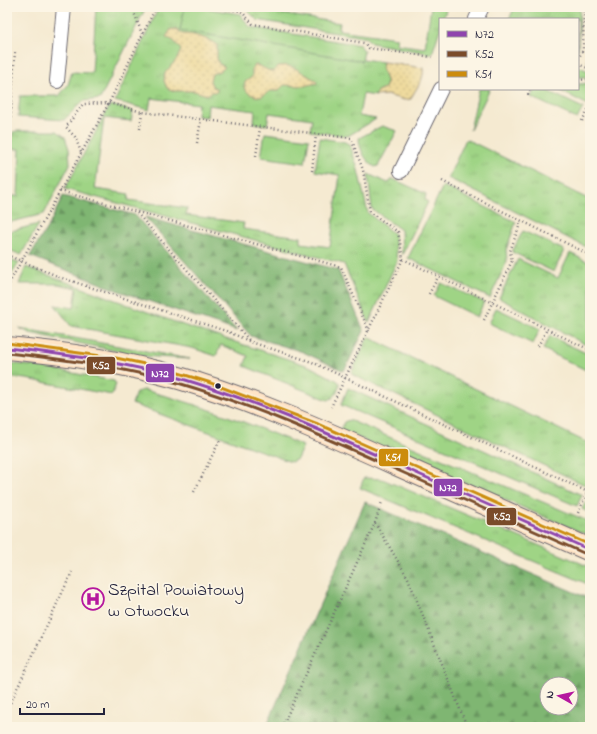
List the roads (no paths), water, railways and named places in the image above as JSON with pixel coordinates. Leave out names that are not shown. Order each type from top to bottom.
[{"type":"main road","points":[[7,348],[38,350],[128,365],[179,378],[221,392],[320,430],[590,550]]},
{"type":"lane","points":[[57,81],[64,7]]},
{"type":"lane","points":[[476,18],[482,7]]},
{"type":"lane","points":[[401,171],[442,90]]},
{"type":"place","name":"Szpital Powiatowy w Otwocku","points":[[93,599]]}]
